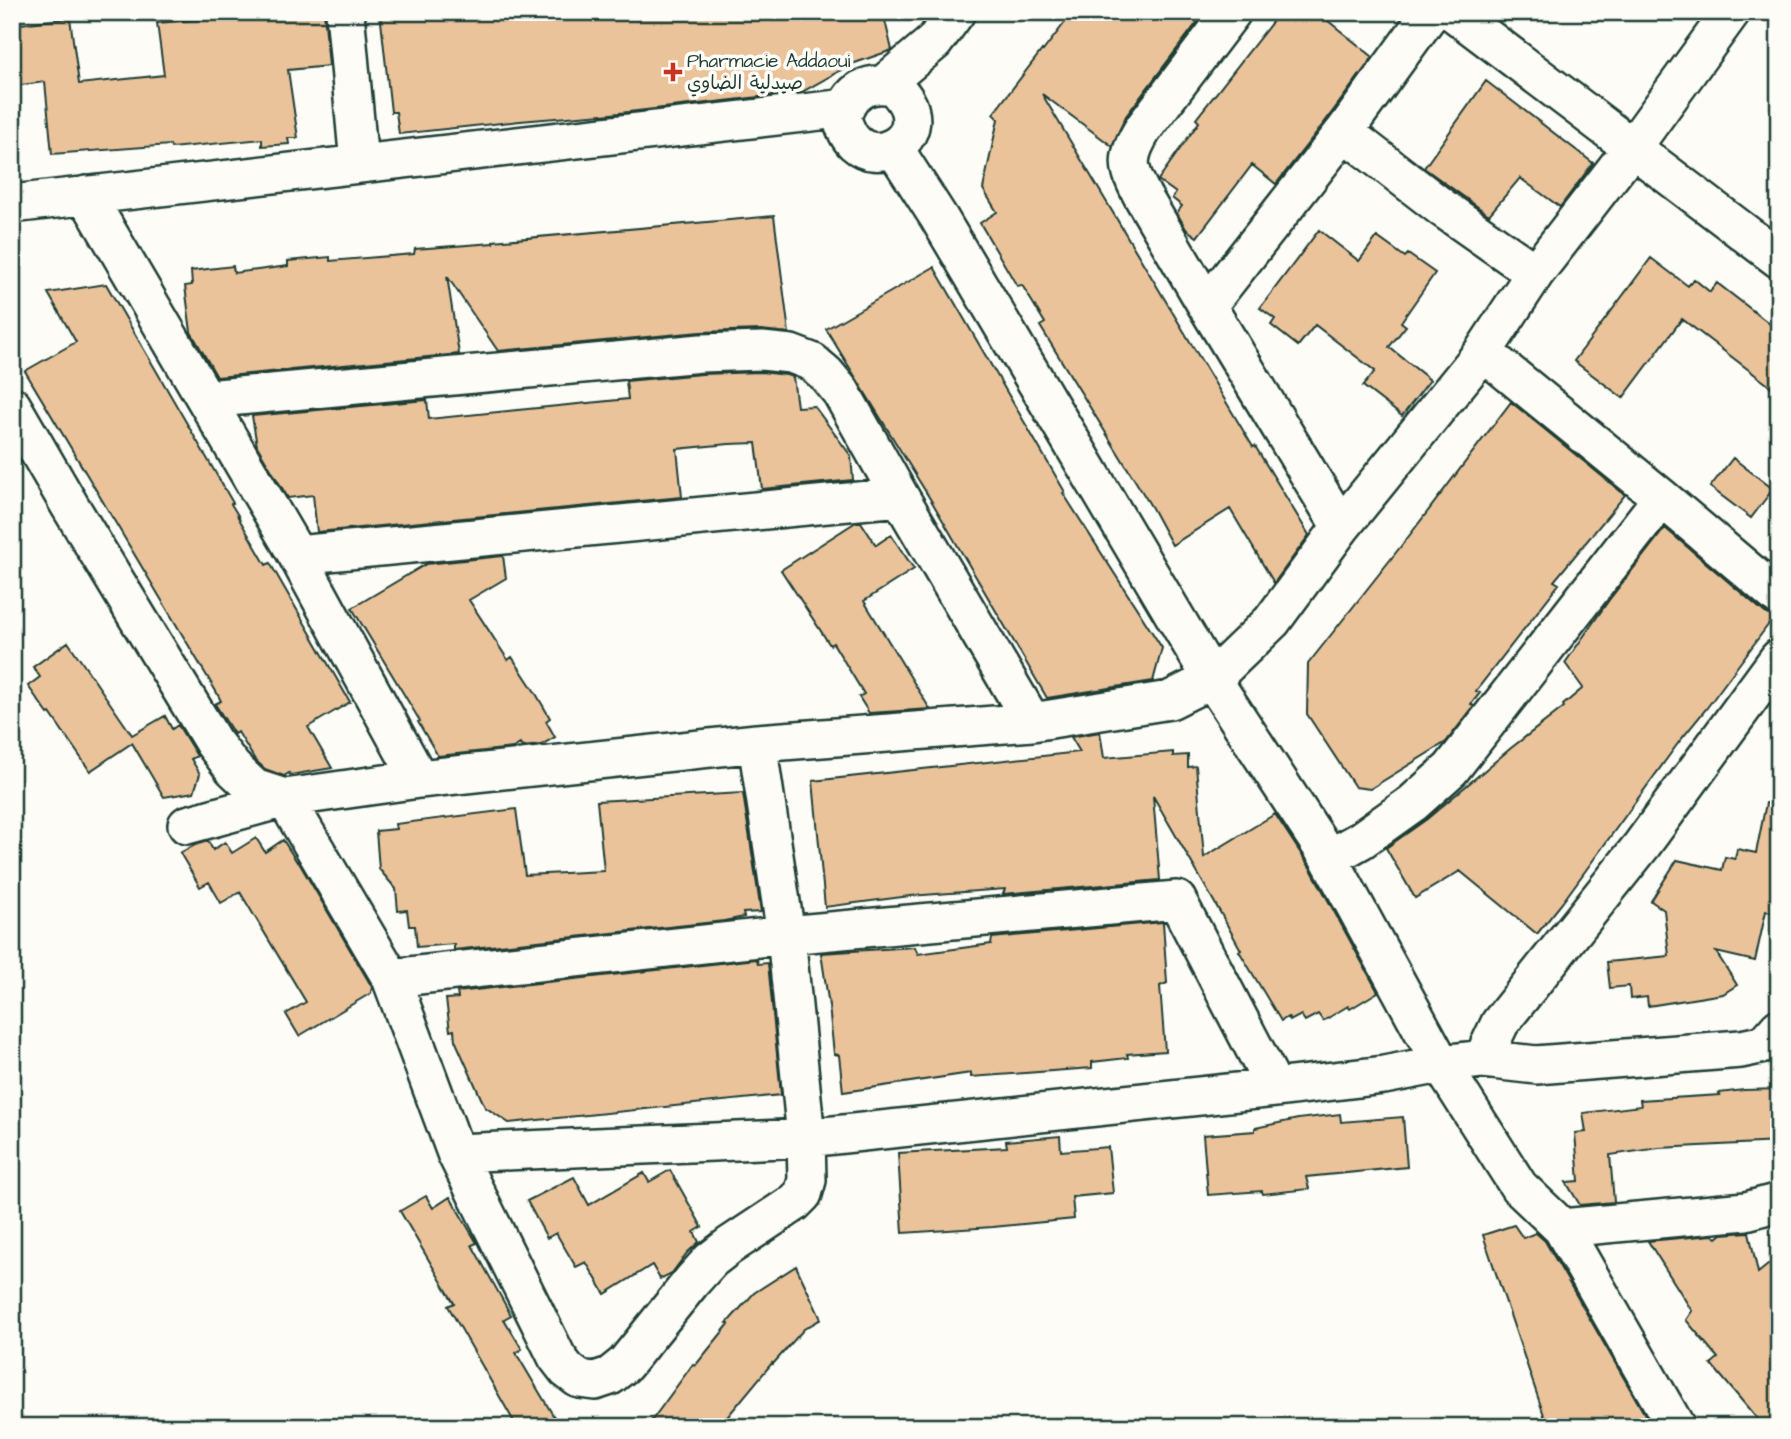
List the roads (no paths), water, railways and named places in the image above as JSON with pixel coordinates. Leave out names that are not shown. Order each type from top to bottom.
[{"type":"street","points":[[345,12],[359,164]]},
{"type":"street","points":[[12,204],[845,109],[848,101],[861,89],[869,85],[886,85],[934,42],[956,12]]},
{"type":"street","points":[[1232,12],[1143,130],[1132,148],[1129,164],[1143,197],[1341,527]]},
{"type":"street","points":[[1207,306],[1344,132],[1431,12]]},
{"type":"street","points":[[1453,12],[1779,259]]},
{"type":"street","points":[[187,825],[285,798],[419,779],[757,743],[1032,722],[1170,699],[1212,680],[1272,621],[1341,527],[1483,352],[1535,273],[1632,149],[1731,12]]},
{"type":"street","points":[[838,109],[848,135],[860,147],[877,152],[894,148],[907,135],[911,118],[906,101],[890,80]]},
{"type":"street","points":[[1344,132],[1441,207],[1535,273]]},
{"type":"street","points":[[894,148],[939,218],[1212,680],[1329,858],[1441,1064],[1519,1187],[1562,1228],[1676,1427]]},
{"type":"street","points":[[86,195],[297,555],[419,779]]},
{"type":"street","points":[[207,399],[701,353],[762,351],[791,354],[812,362],[841,392],[1032,722]]},
{"type":"street","points":[[1483,352],[1779,597]]},
{"type":"street","points":[[12,405],[214,742],[233,768],[254,788],[285,798],[391,978],[456,1153],[557,1357],[567,1370],[579,1379],[595,1381],[610,1376],[625,1364],[711,1260],[794,1203],[803,1194],[807,1180],[806,1138],[786,935],[757,743]]},
{"type":"street","points":[[297,555],[900,497]]},
{"type":"street","points":[[1329,858],[1361,840],[1413,803],[1451,769],[1662,498]]},
{"type":"street","points":[[1483,1059],[1500,1023],[1642,845],[1779,658]]},
{"type":"street","points":[[391,978],[786,935],[1177,900],[1275,1088]]},
{"type":"street","points":[[456,1153],[806,1138],[1275,1088],[1483,1059],[1536,1065],[1741,1049],[1765,1044],[1779,1028]]},
{"type":"street","points":[[1562,1228],[1746,1211],[1779,1202]]},
{"type":"place","name":"Pharmacie Addaoui صيدلية الضاوي","points":[[673,72]]}]
